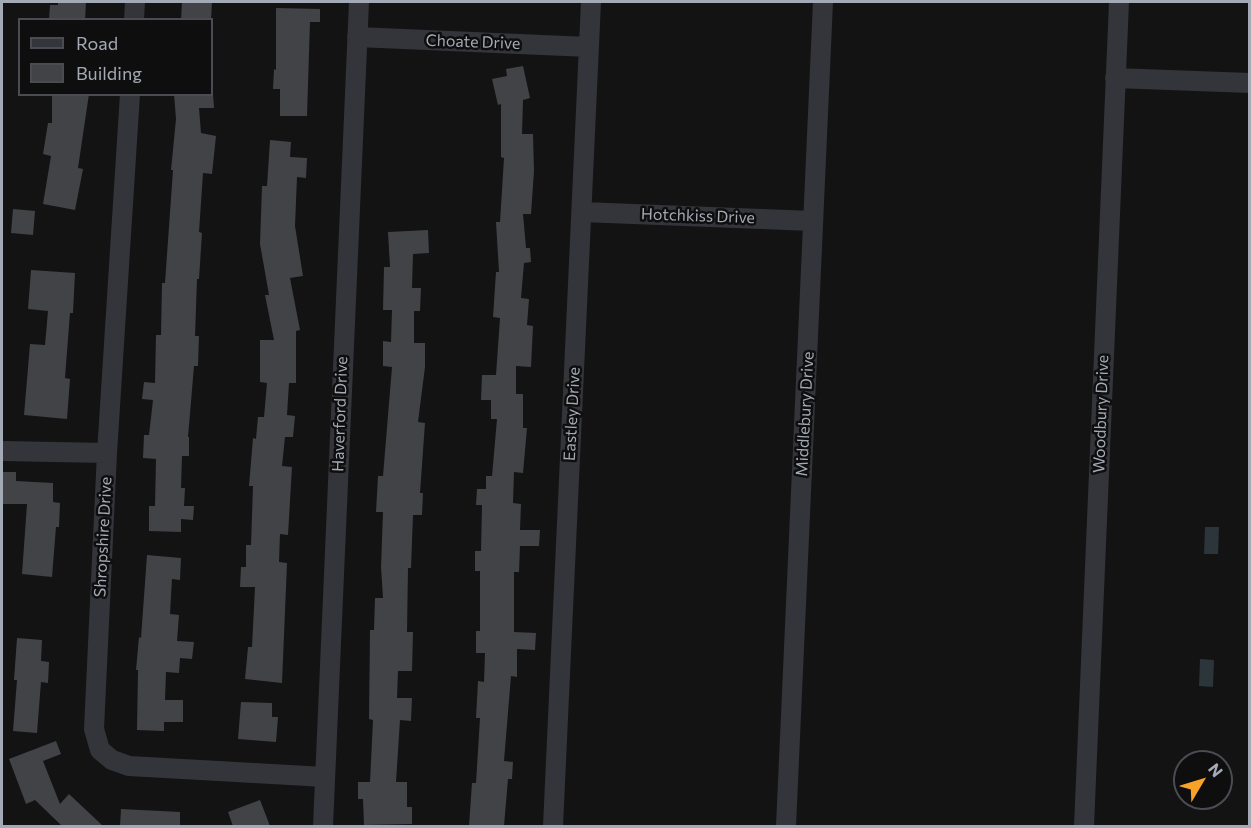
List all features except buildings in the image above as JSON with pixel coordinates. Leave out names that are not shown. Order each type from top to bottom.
[{"type":"street","points":[[134,18],[135,2]]},
{"type":"street","name":"Haverford Drive","points":[[323,826],[359,2]]},
{"type":"street","name":"Eastley Drive","points":[[553,826],[591,2]]},
{"type":"street","name":"Middlebury Drive","points":[[786,826],[823,2]]},
{"type":"street","name":"Woodbury Drive","points":[[1083,826],[1119,2]]},
{"type":"street","name":"Choate Drive","points":[[357,37],[590,47]]},
{"type":"street","points":[[1115,78],[1250,83]]},
{"type":"street","name":"Shropshire Drive","points":[[130,96],[107,453],[94,729],[100,750],[112,760],[129,766],[325,777]]},
{"type":"street","name":"Hotchkiss Drive","points":[[582,212],[813,221]]},
{"type":"street","points":[[2,451],[107,453]]},
{"type":"shaded area","points":[[1205,527],[1219,527],[1218,554],[1204,554]]},
{"type":"shaded area","points":[[1200,659],[1214,660],[1213,687],[1199,686]]}]
